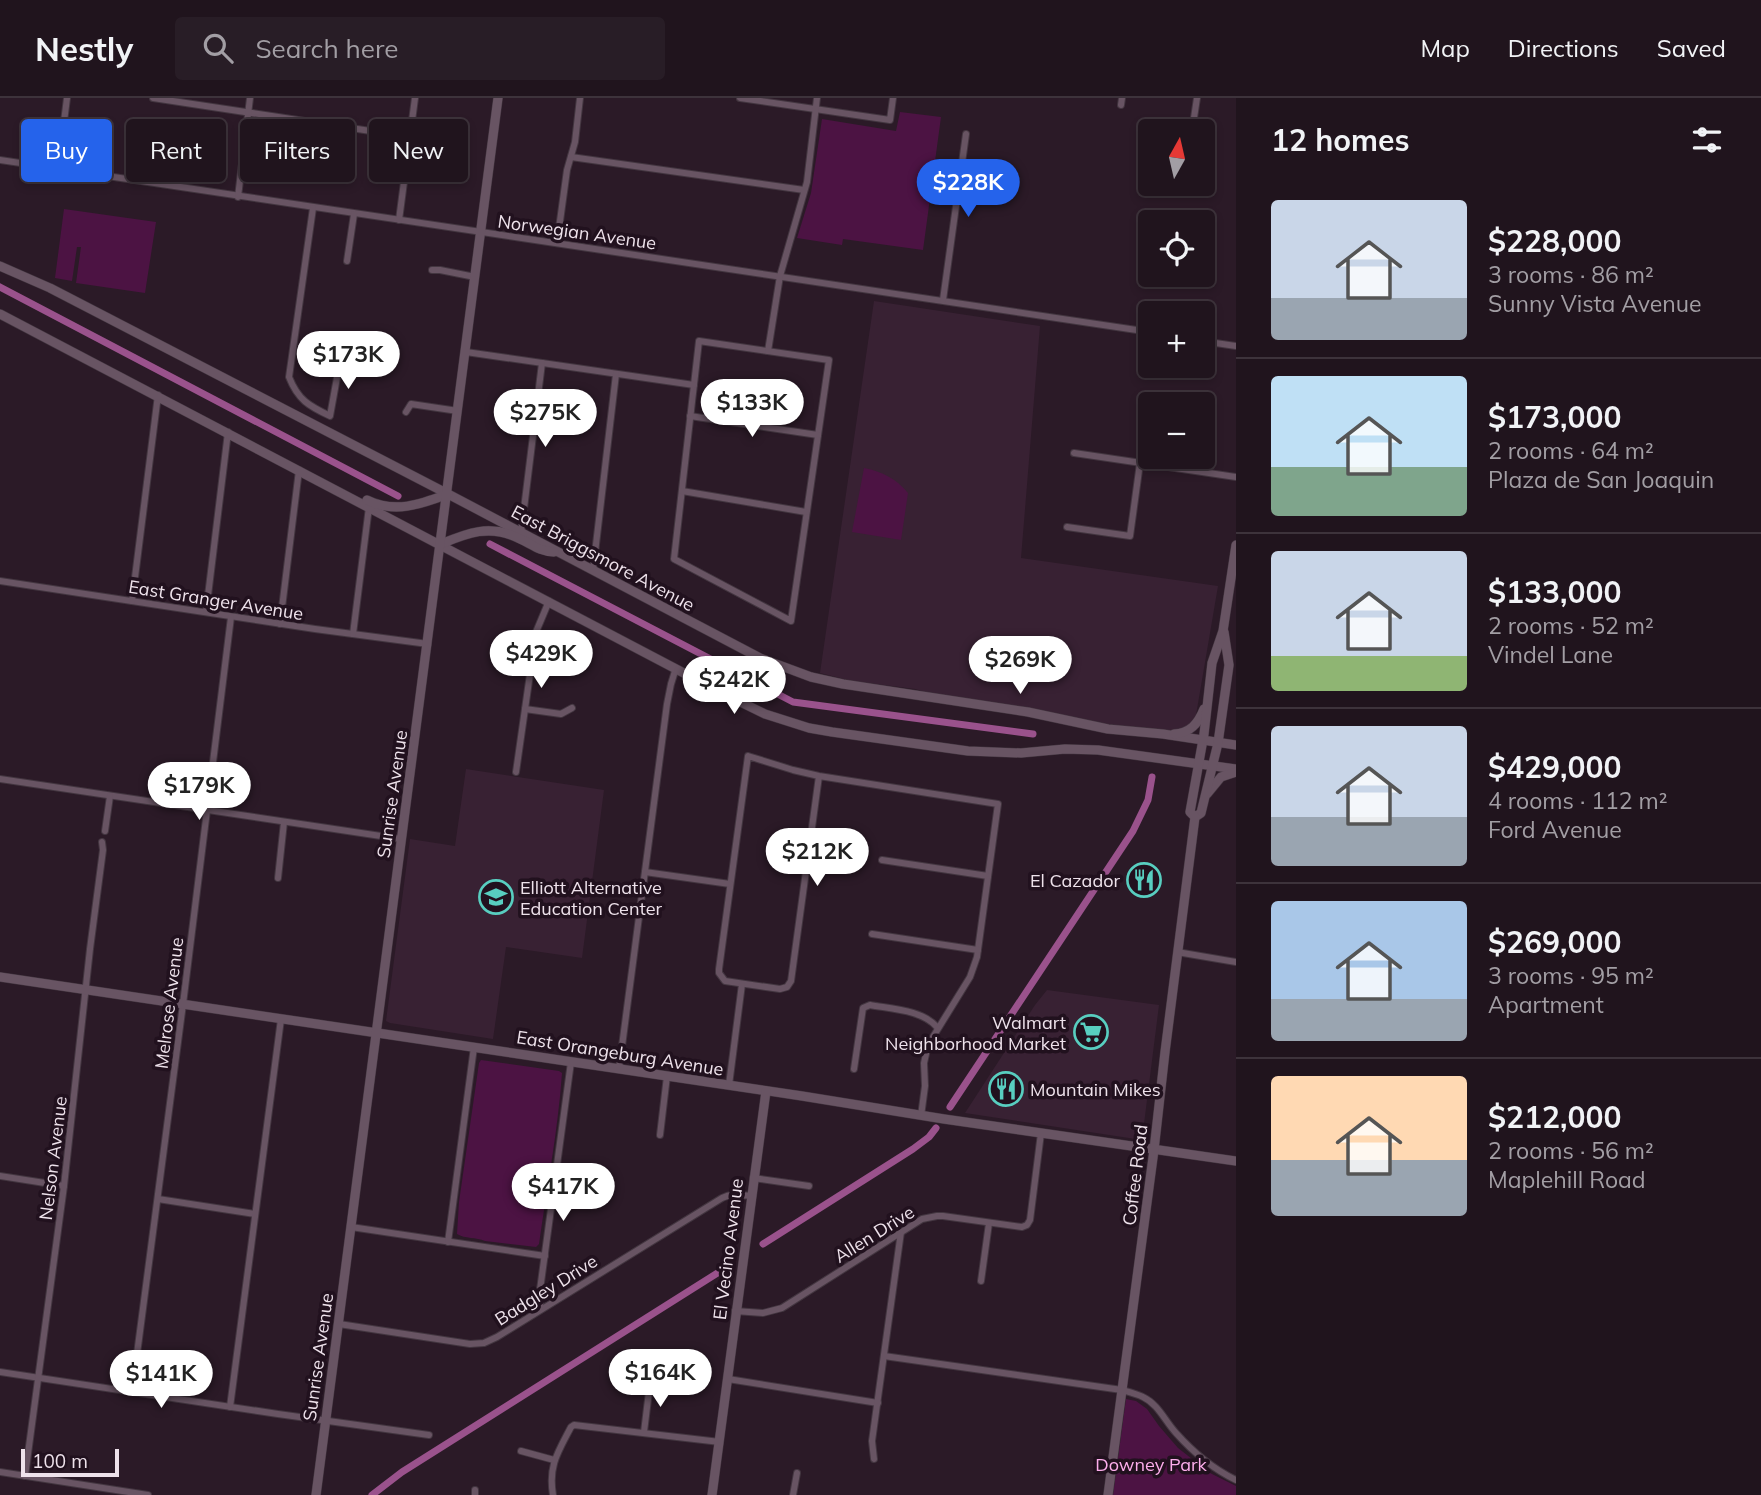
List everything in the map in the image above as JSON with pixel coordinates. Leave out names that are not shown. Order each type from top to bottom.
[{"type":"main road","name":"Sunrise Avenue","points":[[316,1495],[498,98]]},
{"type":"main road","name":"East Briggsmore Avenue","points":[[0,266],[50,288],[760,658],[811,677],[850,685],[1028,712],[1108,729],[1236,745]]},
{"type":"main road","points":[[0,314],[765,713],[832,732],[968,751],[1007,753],[1098,750],[1213,765],[1236,771]]},
{"type":"main road","points":[[336,489],[351,492],[373,503],[408,507],[448,494]]},
{"type":"main road","points":[[441,544],[468,533],[499,532],[516,537],[541,551],[559,553]]},
{"type":"main road","name":"Coffee Road","points":[[1108,1495],[1195,817],[1191,812],[1212,663],[1223,631],[1236,545]]},
{"type":"main road","name":"Coffee Road","points":[[1195,817],[1202,813],[1217,743],[1228,665],[1223,631]]},
{"type":"main road","points":[[1163,734],[1181,733],[1195,727],[1208,701]]},
{"type":"main road","points":[[1205,795],[1221,777],[1236,771]]},
{"type":"main road","name":"East Orangeburg Avenue","points":[[0,977],[1236,1161]]},
{"type":"main road","name":"El Vecino Avenue","points":[[712,1495],[766,1091]]},
{"type":"street","points":[[64,119],[67,98]]},
{"type":"street","points":[[153,98],[369,131]]},
{"type":"street","points":[[237,197],[250,98]]},
{"type":"street","points":[[412,119],[415,98]]},
{"type":"street","points":[[557,243],[580,98]]},
{"type":"street","points":[[740,98],[890,120],[893,98]]},
{"type":"street","points":[[768,351],[780,276],[804,190],[817,98]]},
{"type":"street","points":[[1194,119],[1198,98]]},
{"type":"street","points":[[943,300],[966,134]]},
{"type":"street","points":[[571,157],[804,190]]},
{"type":"street","name":"Norwegian Avenue","points":[[0,160],[21,163]]},
{"type":"street","name":"Norwegian Avenue","points":[[112,177],[1138,330]]},
{"type":"street","points":[[399,220],[404,182]]},
{"type":"street","points":[[313,208],[289,377],[300,397],[330,416],[340,360]]},
{"type":"street","points":[[347,261],[354,214]]},
{"type":"street","points":[[432,270],[475,277]]},
{"type":"street","points":[[699,341],[768,351],[830,360],[791,621],[674,559],[699,341]]},
{"type":"street","points":[[1215,343],[1236,346]]},
{"type":"street","points":[[466,352],[694,385]]},
{"type":"street","points":[[521,533],[542,363]]},
{"type":"street","points":[[593,570],[616,374]]},
{"type":"street","points":[[132,601],[158,395]]},
{"type":"street","points":[[406,412],[411,404],[458,411]]},
{"type":"street","points":[[690,416],[818,435]]},
{"type":"street","points":[[206,612],[228,432]]},
{"type":"street","points":[[1074,453],[1138,463]]},
{"type":"street","points":[[1067,527],[1130,536],[1139,469]]},
{"type":"street","points":[[1181,469],[1236,477]]},
{"type":"street","points":[[280,624],[299,470]]},
{"type":"street","points":[[682,491],[806,512]]},
{"type":"street","points":[[353,634],[369,507]]},
{"type":"street","name":"East Granger Avenue","points":[[0,580],[231,617],[428,644]]},
{"type":"street","points":[[516,772],[536,632],[549,601]]},
{"type":"street","name":"Melrose Avenue","points":[[132,1392],[231,617]]},
{"type":"street","points":[[619,1069],[667,704],[676,668]]},
{"type":"street","points":[[525,709],[561,714],[572,708]]},
{"type":"street","points":[[819,776],[791,981],[787,987],[780,989],[728,982],[722,978],[719,969],[748,756],[819,776],[998,804],[978,950],[970,977],[930,1039],[925,1054],[921,1116]]},
{"type":"street","points":[[0,779],[401,839]]},
{"type":"street","points":[[105,831],[110,796]]},
{"type":"street","points":[[278,878],[284,822]]},
{"type":"street","name":"Nelson Avenue","points":[[25,1476],[64,1186],[103,842]]},
{"type":"street","points":[[881,860],[988,876]]},
{"type":"street","points":[[645,872],[730,884]]},
{"type":"street","points":[[872,934],[978,950]]},
{"type":"street","points":[[1177,952],[1236,962]]},
{"type":"street","points":[[729,1085],[743,984]]},
{"type":"street","points":[[854,1069],[863,1008],[870,1005],[922,1016],[937,1027]]},
{"type":"street","points":[[230,1407],[281,1019]]},
{"type":"street","points":[[448,1242],[474,1047]]},
{"type":"street","points":[[541,1309],[539,1297],[571,1062]]},
{"type":"street","points":[[660,1135],[667,1076]]},
{"type":"street","name":"Allen Drive","points":[[736,1311],[763,1313],[782,1308],[922,1219],[937,1216],[1022,1227],[1027,1225],[1030,1220],[1041,1133]]},
{"type":"street","points":[[0,1176],[64,1186]]},
{"type":"street","points":[[753,1178],[809,1186]]},
{"type":"street","name":"Badgley Drive","points":[[339,1324],[477,1344],[497,1337],[722,1198],[735,1194],[751,1196]]},
{"type":"street","points":[[158,1199],[256,1214]]},
{"type":"street","points":[[981,1281],[989,1223]]},
{"type":"street","points":[[351,1227],[545,1256]]},
{"type":"street","points":[[874,1459],[872,1441],[901,1233]]},
{"type":"street","points":[[884,1356],[1122,1390],[1144,1397],[1156,1406],[1189,1447],[1236,1480]]},
{"type":"street","points":[[0,1372],[429,1435]]},
{"type":"street","points":[[728,1379],[878,1403]]},
{"type":"street","points":[[644,1432],[650,1383]]},
{"type":"street","points":[[553,1495],[551,1479],[554,1460],[570,1427],[574,1425],[720,1442]]},
{"type":"street","points":[[521,1451],[554,1460]]},
{"type":"street","points":[[0,1472],[148,1495]]},
{"type":"street","points":[[793,1495],[797,1473]]},
{"type":"shaded area","points":[[874,301],[1040,326],[1021,558],[1218,586],[1195,721],[1180,733],[1067,719],[820,673]]},
{"type":"shaded area","name":"Elliott Alternative Education Center","points":[[466,769],[604,790],[582,958],[506,947],[493,1039],[386,1021],[410,839],[455,846]]},
{"type":"shaded area","points":[[1047,990],[1159,1005],[1142,1140],[965,1113]]},
{"type":"green space","points":[[900,112],[941,117],[923,250],[843,239],[842,245],[797,238],[811,193],[822,119],[896,131]]},
{"type":"green space","points":[[64,209],[156,222],[145,293],[76,283],[81,247],[77,247],[72,281],[55,278]]},
{"type":"green space","points":[[864,468],[888,476],[908,493],[901,540],[852,532]]},
{"type":"green space","points":[[481,1060],[562,1073],[552,1158],[539,1244],[536,1247],[485,1241],[457,1234],[459,1202]]},
{"type":"green space","name":"Downey Park","points":[[1126,1399],[1136,1401],[1147,1409],[1178,1448],[1210,1473],[1236,1486],[1236,1495],[1113,1495]]},
{"type":"waterway","points":[[0,287],[398,496]]},
{"type":"waterway","points":[[490,544],[793,702],[1033,734]]},
{"type":"waterway","points":[[950,1107],[1133,831],[1148,800],[1152,777]]},
{"type":"waterway","points":[[763,1244],[913,1149],[936,1128]]},
{"type":"waterway","points":[[372,1495],[402,1472],[727,1267]]},
{"type":"place","name":"El Cazador","points":[[1144,880]]},
{"type":"place","name":"Elliott Alternative Education Center","points":[[496,897]]},
{"type":"place","name":"Walmart Neighborhood Market","points":[[1091,1032]]},
{"type":"place","name":"Mountain Mikes","points":[[1006,1089]]}]
